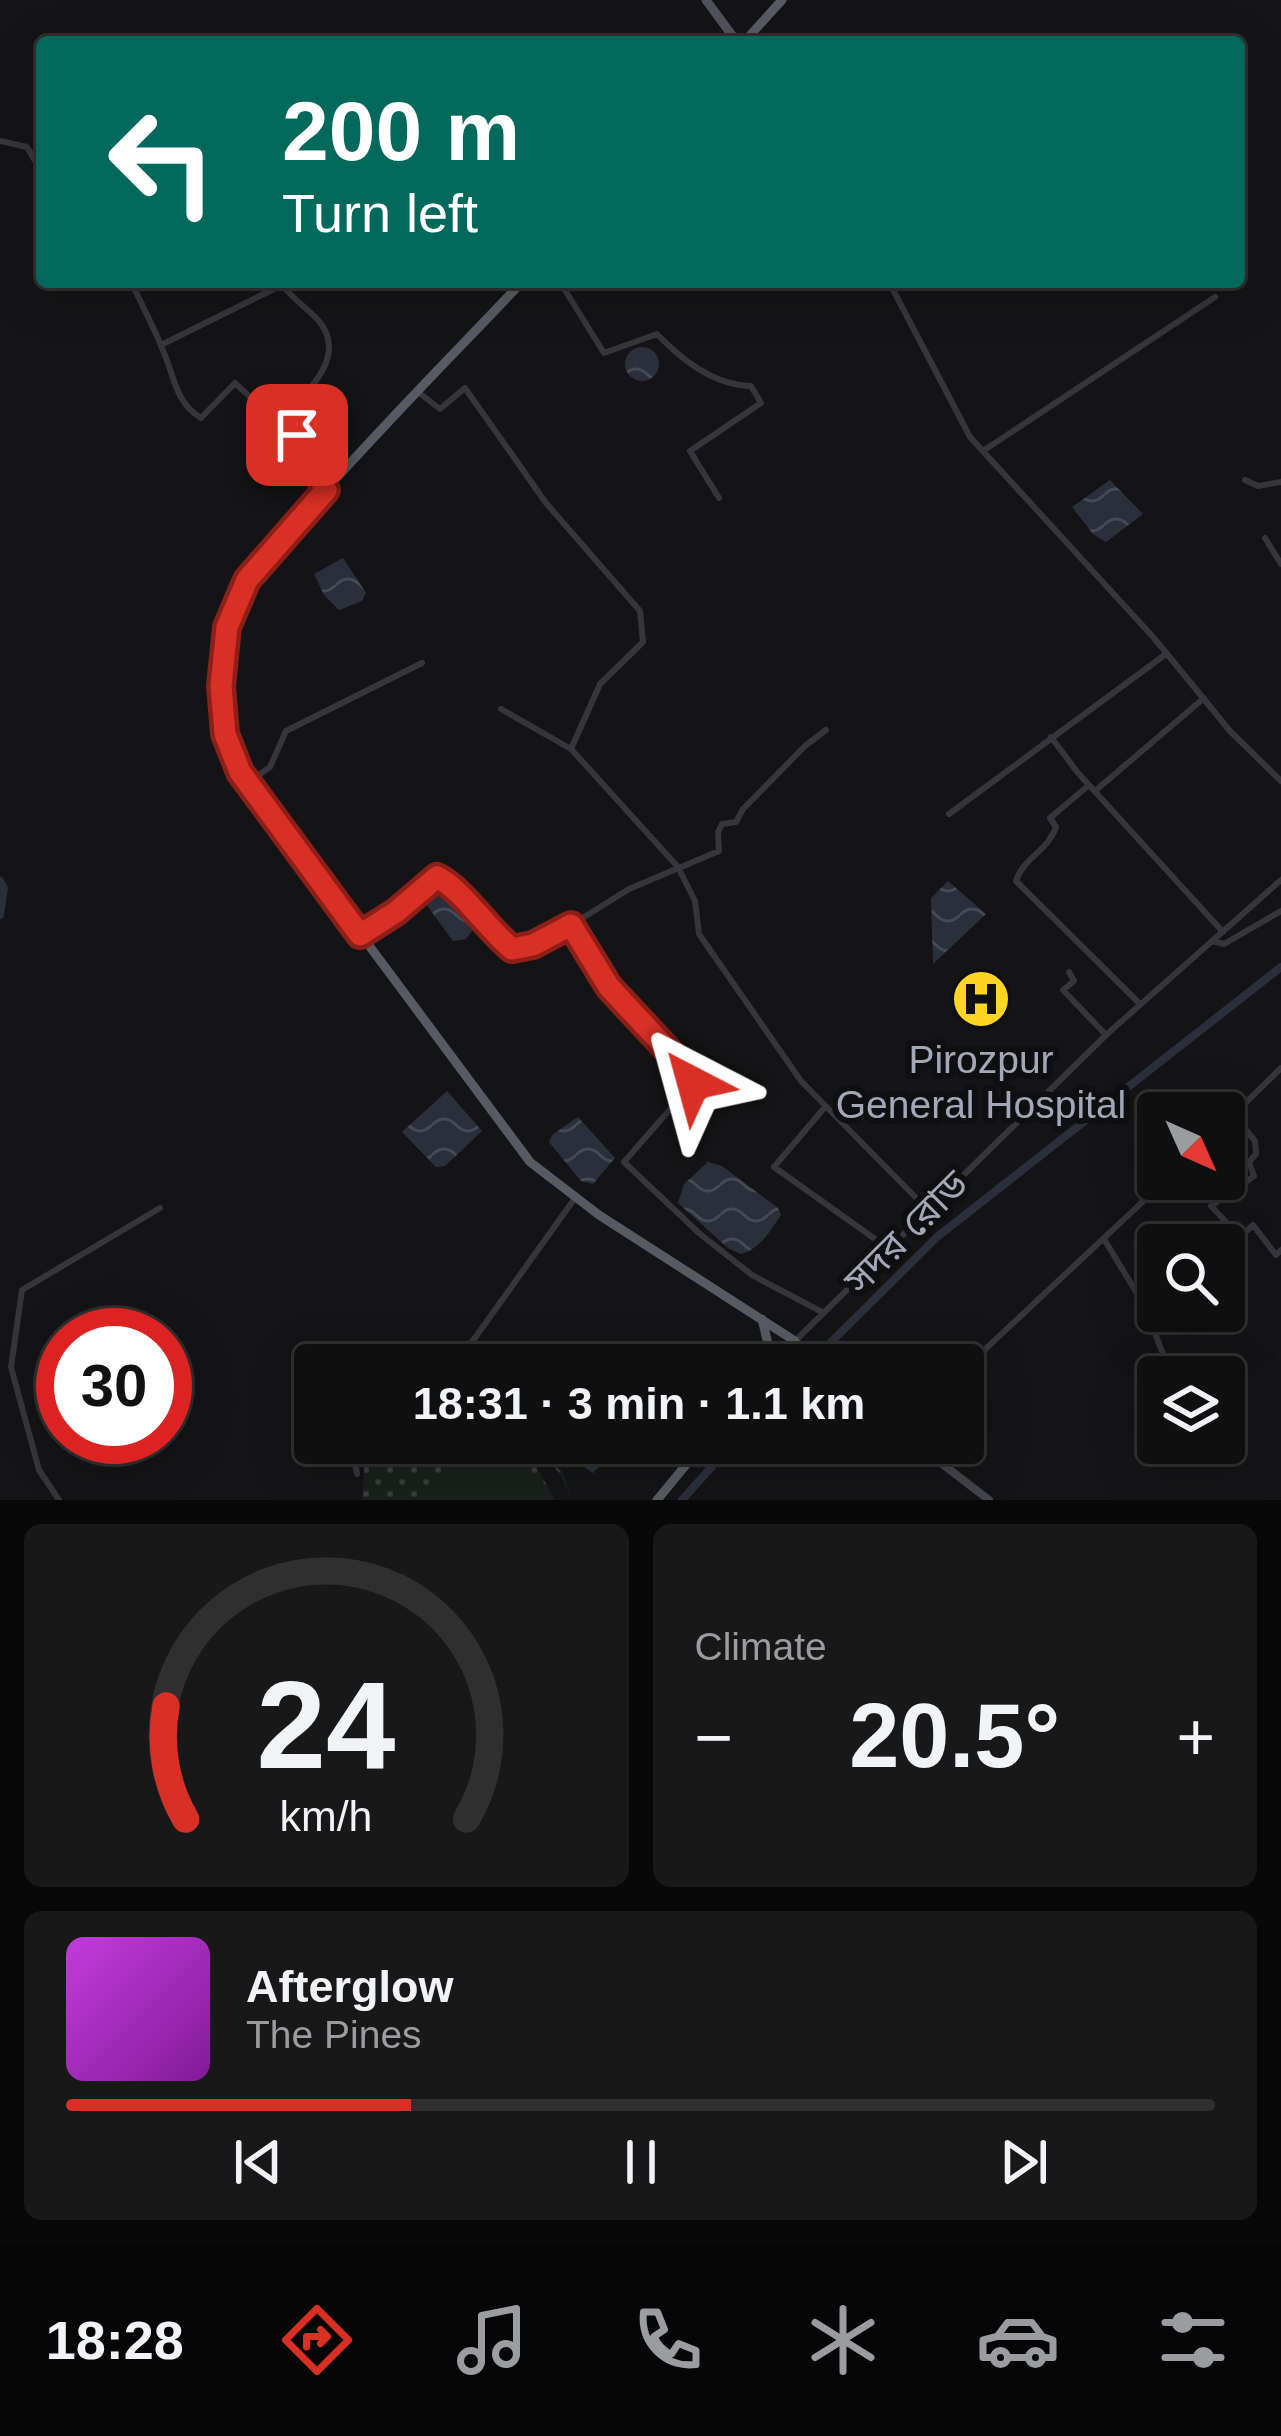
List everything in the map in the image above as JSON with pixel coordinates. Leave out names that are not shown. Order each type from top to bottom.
[{"type":"highway","points":[[746,36],[782,0]]},
{"type":"highway","points":[[516,288],[247,580],[227,627],[221,686],[225,734],[248,783],[530,1162],[575,1198],[795,1341],[792,1344]]},
{"type":"highway","points":[[761,1319],[768,1344]]},
{"type":"highway","points":[[657,1500],[687,1464]]},
{"type":"main road","points":[[706,0],[735,36]]},
{"type":"main road","points":[[795,1341],[799,1344]]},
{"type":"main road","points":[[942,1464],[989,1500]]},
{"type":"street","points":[[0,141],[27,147],[36,163]]},
{"type":"street","points":[[134,288],[160,345],[172,386],[201,418],[235,383],[250,397],[285,413],[326,490]]},
{"type":"street","points":[[160,345],[276,288]]},
{"type":"street","points":[[285,288],[320,322],[330,345],[324,369],[285,413]]},
{"type":"street","points":[[564,288],[604,353],[657,334],[683,361],[738,386],[752,386],[761,403],[690,451],[719,498]]},
{"type":"street","points":[[892,288],[970,437],[1230,731],[1281,781]]},
{"type":"street","points":[[983,451],[1215,297]]},
{"type":"street","points":[[418,392],[440,409],[465,388],[546,503],[640,611],[644,642],[600,684],[571,749]]},
{"type":"street","points":[[1245,480],[1258,486],[1281,482]]},
{"type":"street","points":[[1265,538],[1281,564]]},
{"type":"street","points":[[949,814],[1166,654]]},
{"type":"street","points":[[248,783],[270,767],[286,731],[422,663]]},
{"type":"street","points":[[1140,1004],[1016,881],[1024,865],[1054,835],[1056,827],[1050,818],[1204,698]]},
{"type":"street","points":[[501,709],[571,749],[678,867],[695,901],[699,934],[788,1062],[824,1107],[928,1210]]},
{"type":"street","points":[[360,935],[437,877],[512,949],[533,945],[605,901],[719,851],[722,824],[736,822],[743,808],[826,730]]},
{"type":"street","points":[[1052,737],[1223,932]]},
{"type":"street","name":"সদর রোড","points":[[795,1341],[1106,1035],[1281,880]]},
{"type":"street","points":[[1212,941],[1224,944],[1281,911]]},
{"type":"street","points":[[571,925],[609,987],[691,1075],[693,1083],[624,1162],[700,1234],[752,1275],[824,1313]]},
{"type":"street","points":[[1069,972],[1074,981],[1063,990],[1106,1035]]},
{"type":"street","points":[[1245,1102],[1281,1068]]},
{"type":"street","points":[[824,1107],[774,1167],[889,1249]]},
{"type":"street","points":[[1245,1129],[1255,1142],[1256,1154],[1249,1162],[1254,1176],[1245,1182]]},
{"type":"street","points":[[469,1344],[575,1198]]},
{"type":"street","points":[[984,1350],[1145,1200]]},
{"type":"street","points":[[1220,1200],[1211,1206],[1240,1237],[1253,1225],[1276,1255],[1281,1250]]},
{"type":"street","points":[[59,1500],[39,1470],[11,1366],[22,1290],[160,1208]]},
{"type":"street","points":[[1104,1239],[1144,1305],[1164,1356]]},
{"type":"street","points":[[355,1464],[357,1474]]},
{"type":"shaded area","points":[[364,1464],[541,1464],[537,1468],[555,1500],[362,1500]]},
{"type":"shaded area","points":[[449,1464],[524,1464],[546,1500],[428,1500],[436,1479]]},
{"type":"water","points":[[642,347],[654,352],[659,364],[654,376],[642,381],[630,376],[625,364],[630,352]]},
{"type":"water","points":[[1110,480],[1143,514],[1106,542],[1093,534],[1072,507]]},
{"type":"water","points":[[343,558],[366,593],[362,601],[339,610],[324,595],[314,574]]},
{"type":"water","points":[[948,881],[986,914],[933,964],[931,898]]},
{"type":"water","points":[[437,883],[476,926],[466,939],[453,941],[423,900]]},
{"type":"water","points":[[447,1091],[482,1131],[445,1166],[436,1167],[402,1132]]},
{"type":"water","points":[[578,1117],[615,1158],[593,1184],[581,1181],[549,1142]]},
{"type":"water","points":[[708,1162],[722,1166],[781,1215],[760,1243],[741,1254],[678,1203],[684,1184]]},
{"type":"water","points":[[580,1464],[602,1464],[593,1473]]},
{"type":"waterway","points":[[0,881],[4,888],[0,915]]},
{"type":"waterway","points":[[829,1344],[937,1237],[1281,967]]},
{"type":"waterway","points":[[682,1500],[714,1464]]},
{"type":"place","name":"Pirozpur General Hospital","points":[[981,999]]},
{"type":"route","points":[[297,435],[326,490],[247,580],[227,627],[221,686],[225,734],[240,772],[360,935],[437,877],[512,949],[533,945],[571,925],[609,987],[691,1075],[693,1083]]}]
